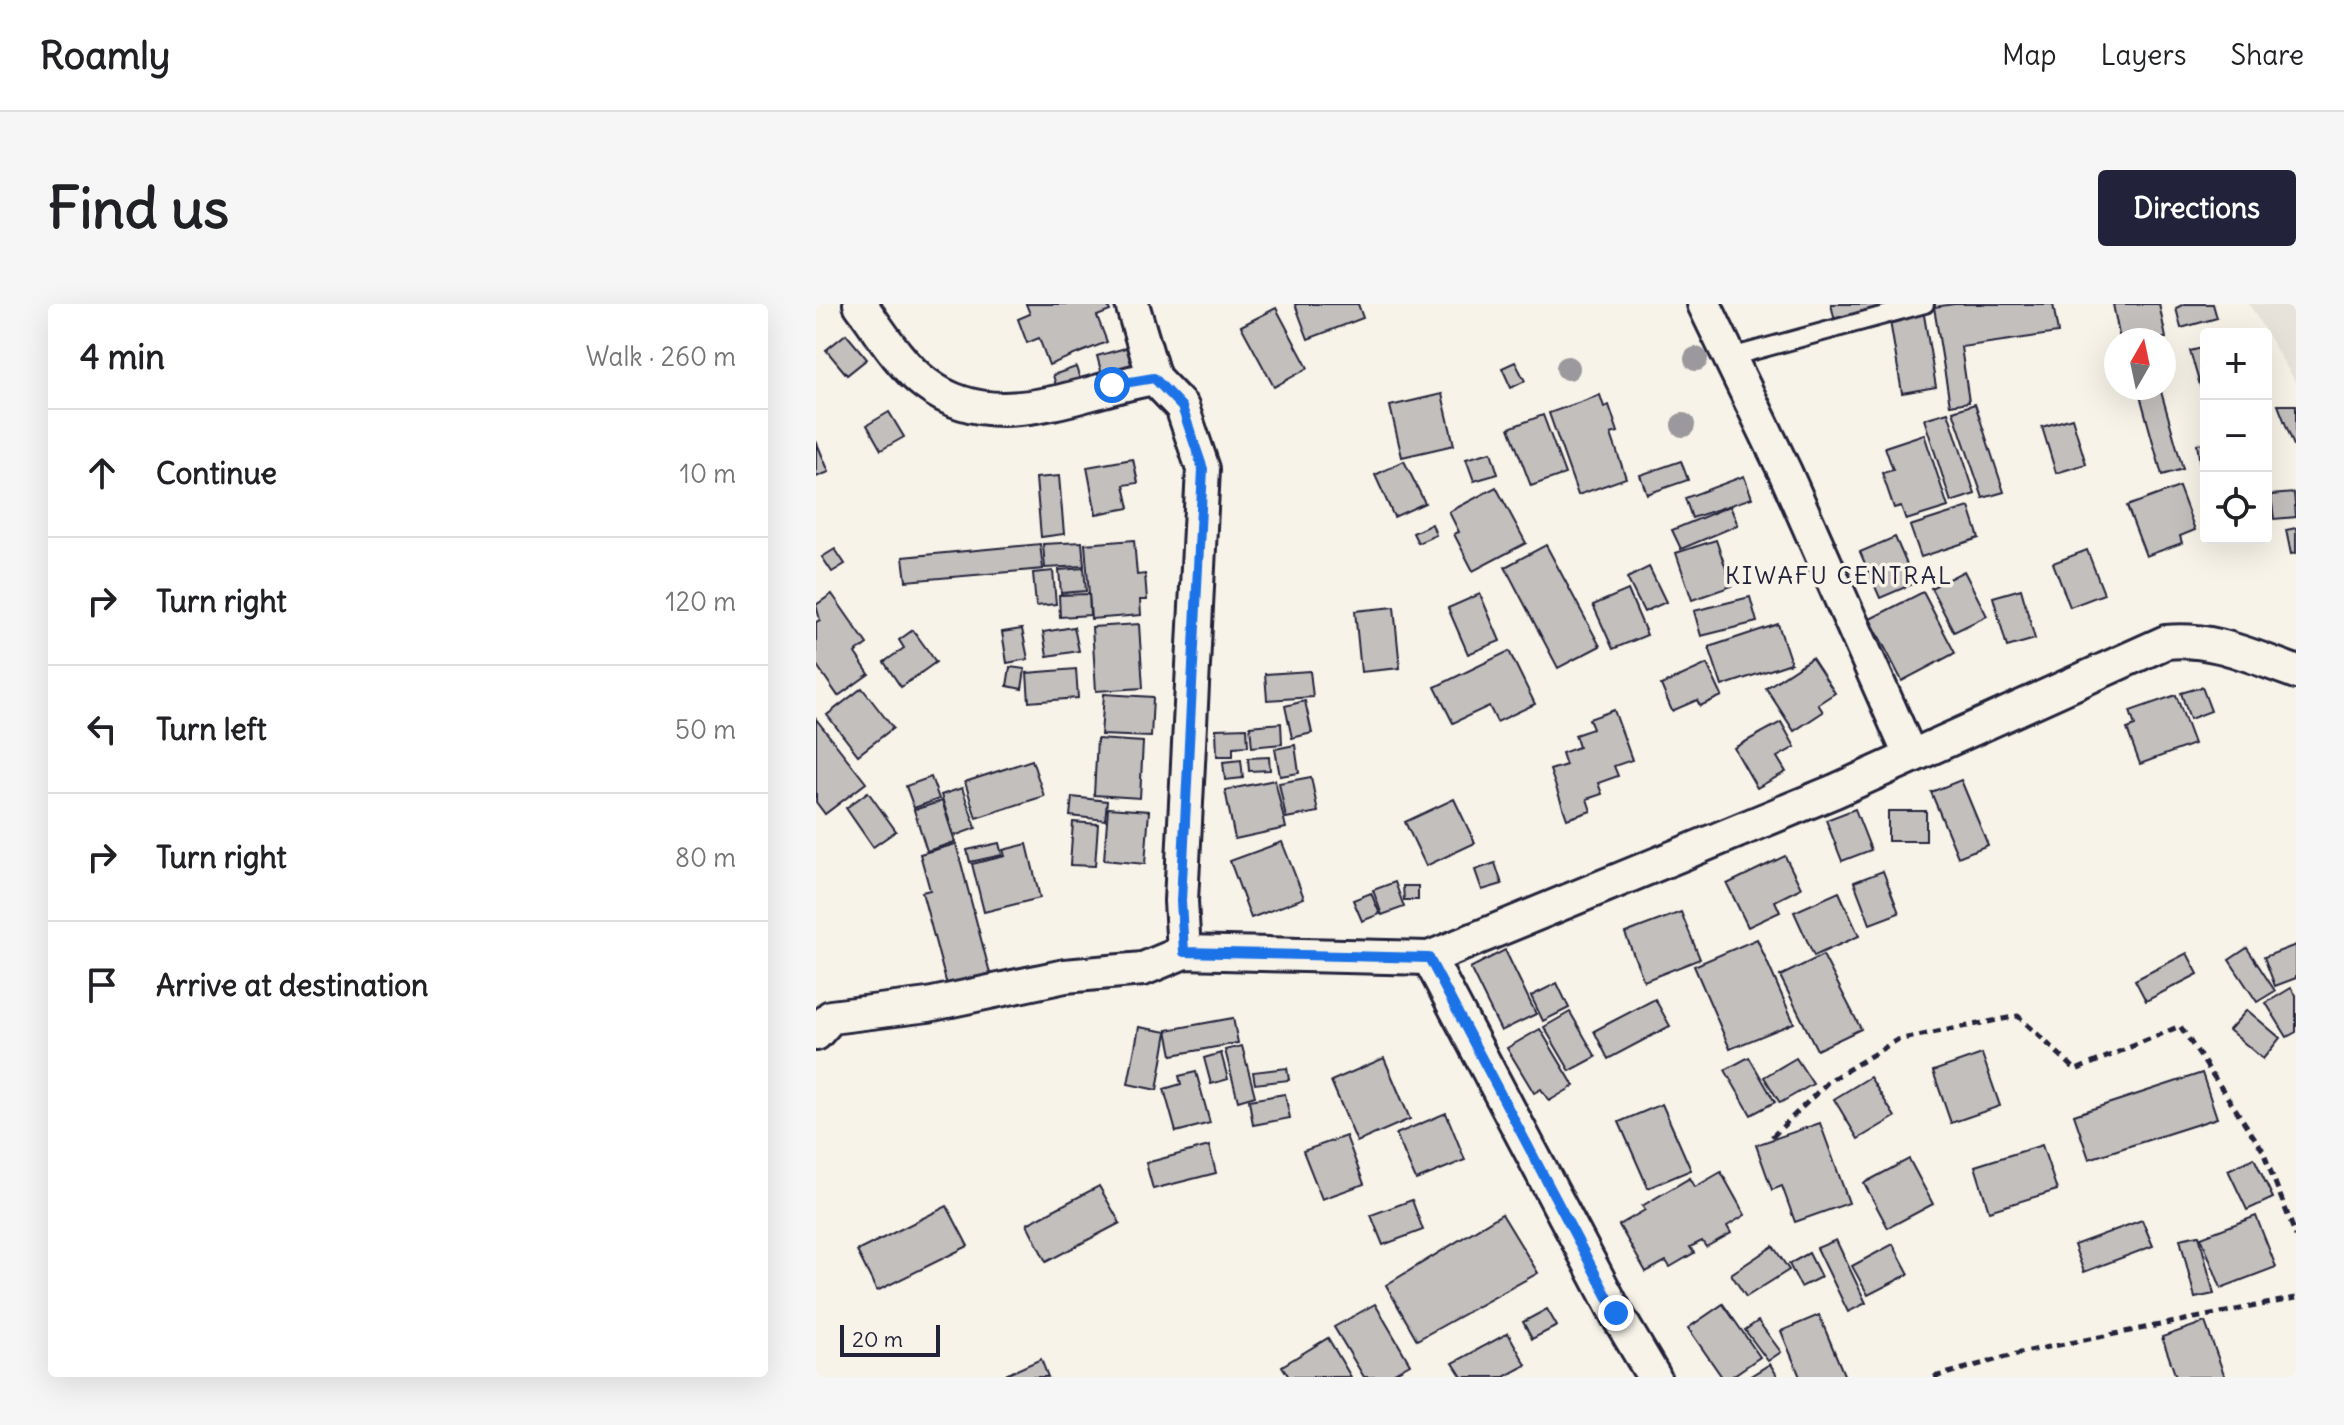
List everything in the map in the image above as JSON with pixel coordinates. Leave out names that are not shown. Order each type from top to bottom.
[{"type":"street","points":[[860,304],[925,384],[974,409],[1001,412],[1154,378]]},
{"type":"street","points":[[1132,304],[1154,378],[1182,407],[1203,469],[1181,901],[1184,952]]},
{"type":"street","points":[[1704,304],[1731,357],[1910,755]]},
{"type":"street","points":[[821,1015],[928,1005],[1065,976],[1143,969],[1184,952],[1429,958],[1835,791],[2166,642],[2193,639],[2219,645],[2296,672]]},
{"type":"street","points":[[1429,958],[1616,1313],[1654,1377]]},
{"type":"lane","points":[[1731,357],[1925,304]]},
{"type":"path","points":[[1772,1137],[1829,1081],[1897,1040],[2018,1016],[2076,1070],[2180,1026],[2262,1149],[2296,1236]]},
{"type":"path","points":[[1934,1377],[2024,1352],[2296,1298]]},
{"type":"shaded area","points":[[2249,304],[2296,304],[2296,383],[2272,343],[2272,328],[2263,328]]},
{"type":"building","points":[[1026,304],[1107,304],[1110,311],[1097,316],[1107,342],[1049,365],[1039,338],[1027,343],[1018,319],[1030,314]]},
{"type":"building","points":[[1295,304],[1358,304],[1363,318],[1308,339]]},
{"type":"building","points":[[1831,304],[1881,304],[1884,316],[1836,326]]},
{"type":"building","points":[[1954,304],[2053,304],[2058,333],[1961,347],[1969,402],[1950,405],[1934,307]]},
{"type":"building","points":[[2113,304],[2159,304],[2164,328],[2118,328]]},
{"type":"building","points":[[2184,304],[2213,304],[2217,318],[2181,328],[2176,308]]},
{"type":"building","points":[[1276,308],[1308,368],[1274,387],[1241,326]]},
{"type":"building","points":[[1923,309],[1936,387],[1902,393],[1889,315]]},
{"type":"building","points":[[846,334],[867,359],[847,375],[826,350]]},
{"type":"building","points":[[1136,345],[1142,368],[1103,378],[1097,356]]},
{"type":"building","points":[[2200,348],[2200,385],[2190,351]]},
{"type":"building","points":[[1515,362],[1525,381],[1511,388],[1502,368]]},
{"type":"building","points":[[1076,367],[1081,382],[1057,389],[1053,375]]},
{"type":"building","points":[[1442,394],[1454,445],[1402,457],[1390,406]]},
{"type":"building","points":[[1600,395],[1604,407],[1609,405],[1618,432],[1611,434],[1626,478],[1578,495],[1549,413]]},
{"type":"building","points":[[2141,400],[2163,400],[2183,469],[2162,475]]},
{"type":"building","points":[[1975,404],[2004,492],[1983,498],[1953,411]]},
{"type":"building","points":[[2278,405],[2296,405],[2296,451]]},
{"type":"building","points":[[889,412],[904,437],[881,450],[867,425]]},
{"type":"building","points":[[1948,412],[1975,494],[1951,502],[1924,419]]},
{"type":"building","points":[[1543,415],[1565,474],[1531,486],[1509,428]]},
{"type":"building","points":[[2072,418],[2086,464],[2056,473],[2042,427]]},
{"type":"building","points":[[1924,434],[1948,507],[1906,520],[1901,506],[1894,508],[1882,473],[1893,470],[1885,447]]},
{"type":"building","points":[[816,441],[829,472],[816,477]]},
{"type":"building","points":[[1491,452],[1498,474],[1474,481],[1466,459]]},
{"type":"building","points":[[1133,459],[1138,483],[1124,485],[1129,508],[1096,514],[1087,467]]},
{"type":"building","points":[[1404,461],[1425,503],[1394,517],[1375,475]]},
{"type":"building","points":[[1681,461],[1688,480],[1647,494],[1640,475]]},
{"type":"building","points":[[1059,476],[1064,534],[1041,537],[1036,478]]},
{"type":"building","points":[[1744,476],[1752,498],[1692,518],[1685,498]]},
{"type":"building","points":[[1496,487],[1526,543],[1473,571],[1454,534],[1459,532],[1449,512]]},
{"type":"building","points":[[2179,487],[2195,530],[2180,536],[2182,543],[2146,556],[2127,506]]},
{"type":"building","points":[[2294,493],[2296,517],[2274,519],[2272,495]]},
{"type":"building","points":[[1730,506],[1738,525],[1681,549],[1672,530]]},
{"type":"building","points":[[1969,507],[1979,538],[1921,557],[1910,526]]},
{"type":"building","points":[[1432,524],[1436,535],[1418,543],[1413,533]]},
{"type":"building","points":[[2296,528],[2296,553],[2291,554],[2286,530]]},
{"type":"building","points":[[1895,537],[1915,583],[1880,598],[1860,552]]},
{"type":"building","points":[[1134,540],[1137,575],[1145,574],[1147,600],[1140,600],[1141,615],[1091,619],[1085,544]]},
{"type":"building","points":[[1716,540],[1732,586],[1692,600],[1676,553]]},
{"type":"building","points":[[1082,542],[1084,566],[1045,568],[1043,544]]},
{"type":"building","points":[[1040,544],[1043,569],[906,581],[903,557]]},
{"type":"building","points":[[1546,545],[1600,646],[1558,668],[1505,567]]},
{"type":"building","points":[[835,549],[845,564],[832,572],[822,557]]},
{"type":"building","points":[[2087,550],[2104,594],[2070,607],[2053,563]]},
{"type":"building","points":[[1649,567],[1666,602],[1644,612],[1627,578]]},
{"type":"building","points":[[1084,568],[1086,591],[1061,593],[1059,570]]},
{"type":"building","points":[[1053,571],[1056,604],[1036,606],[1033,573]]},
{"type":"building","points":[[1964,571],[1987,616],[1954,632],[1931,588]]},
{"type":"building","points":[[2021,589],[2035,639],[2007,647],[1993,597]]},
{"type":"building","points":[[1628,590],[1647,635],[1613,649],[1593,605]]},
{"type":"building","points":[[1923,592],[1955,653],[1902,681],[1870,619]]},
{"type":"building","points":[[832,594],[867,644],[855,653],[869,674],[838,696],[816,664],[816,622],[820,620],[816,605]]},
{"type":"building","points":[[1089,594],[1090,615],[1060,617],[1059,595]]},
{"type":"building","points":[[1480,594],[1500,641],[1468,654],[1448,608]]},
{"type":"building","points":[[1750,597],[1757,622],[1701,636],[1694,611]]},
{"type":"building","points":[[1394,607],[1400,668],[1361,672],[1355,611]]},
{"type":"building","points":[[1139,624],[1143,688],[1096,691],[1092,627]]},
{"type":"building","points":[[1778,624],[1791,663],[1722,686],[1709,647]]},
{"type":"building","points":[[1074,627],[1079,651],[1047,656],[1043,632]]},
{"type":"building","points":[[1022,629],[1028,659],[1007,663],[1002,632]]},
{"type":"building","points":[[913,630],[936,662],[901,687],[884,662],[904,648],[899,640]]},
{"type":"building","points":[[1509,651],[1535,704],[1497,722],[1489,706],[1453,723],[1435,687]]},
{"type":"building","points":[[1812,658],[1835,693],[1818,704],[1823,712],[1794,731],[1766,688]]},
{"type":"building","points":[[1707,664],[1722,696],[1700,706],[1697,700],[1672,711],[1661,685]]},
{"type":"building","points":[[1010,667],[1025,669],[1022,689],[1007,686]]},
{"type":"building","points":[[1076,669],[1078,698],[1029,702],[1027,673]]},
{"type":"building","points":[[1310,671],[1313,697],[1267,700],[1265,674]]},
{"type":"building","points":[[2202,687],[2211,711],[2190,719],[2181,693]]},
{"type":"building","points":[[862,688],[893,728],[858,755],[827,715]]},
{"type":"building","points":[[1104,694],[1153,697],[1151,737],[1101,735]]},
{"type":"building","points":[[2176,695],[2194,744],[2140,764],[2127,729],[2135,726],[2130,711]]},
{"type":"building","points":[[1305,701],[1312,733],[1292,738],[1285,706]]},
{"type":"building","points":[[1614,710],[1632,760],[1614,766],[1618,776],[1598,783],[1602,794],[1587,799],[1591,811],[1567,819],[1550,770],[1566,765],[1562,753],[1579,747],[1575,735],[1593,729],[1589,719]]},
{"type":"building","points":[[816,719],[866,783],[825,814],[816,802]]},
{"type":"building","points":[[1781,722],[1795,747],[1777,757],[1786,772],[1757,788],[1734,748]]},
{"type":"building","points":[[1281,723],[1282,744],[1252,747],[1250,726]]},
{"type":"building","points":[[1247,728],[1248,746],[1233,747],[1233,756],[1217,756],[1216,729]]},
{"type":"building","points":[[1097,739],[1143,742],[1140,798],[1094,795]]},
{"type":"building","points":[[1295,745],[1299,773],[1280,776],[1275,749]]},
{"type":"building","points":[[1269,757],[1270,770],[1249,771],[1248,758]]},
{"type":"building","points":[[1032,760],[1044,796],[976,818],[965,782]]},
{"type":"building","points":[[1241,760],[1243,778],[1225,780],[1223,762]]},
{"type":"building","points":[[931,777],[939,799],[914,808],[906,786]]},
{"type":"building","points":[[1311,777],[1318,812],[1286,818],[1279,783]]},
{"type":"building","points":[[1275,780],[1286,828],[1235,839],[1225,790]]},
{"type":"building","points":[[1961,780],[1988,845],[1958,857],[1931,792]]},
{"type":"building","points":[[962,788],[976,828],[954,836],[941,795]]},
{"type":"building","points":[[868,792],[896,831],[873,847],[846,808]]},
{"type":"building","points":[[1072,797],[1107,801],[1105,820],[1070,816]]},
{"type":"building","points":[[1454,799],[1475,843],[1426,866],[1405,822]]},
{"type":"building","points":[[942,801],[955,842],[927,851],[914,810]]},
{"type":"building","points":[[1108,808],[1149,811],[1145,864],[1104,860]]},
{"type":"building","points":[[1855,809],[1871,850],[1842,861],[1826,820]]},
{"type":"building","points":[[1888,811],[1926,811],[1926,841],[1888,841]]},
{"type":"building","points":[[1073,822],[1098,824],[1095,866],[1070,865]]},
{"type":"building","points":[[1282,842],[1304,898],[1251,918],[1230,861]]},
{"type":"building","points":[[999,843],[1002,855],[970,862],[967,850]]},
{"type":"building","points":[[956,844],[991,977],[948,989],[922,892],[930,890],[920,854]]},
{"type":"building","points":[[1027,844],[1040,898],[984,912],[972,864],[1005,856],[1003,850]]},
{"type":"building","points":[[1785,856],[1801,888],[1775,901],[1780,912],[1748,927],[1727,884]]},
{"type":"building","points":[[1495,863],[1502,884],[1482,890],[1475,870]]},
{"type":"building","points":[[1883,871],[1899,913],[1870,924],[1854,882]]},
{"type":"building","points":[[1395,882],[1404,907],[1382,915],[1373,890]]},
{"type":"building","points":[[1403,886],[1418,886],[1418,900],[1404,900]]},
{"type":"building","points":[[1839,892],[1859,936],[1814,956],[1794,912]]},
{"type":"building","points":[[1371,893],[1380,914],[1362,921],[1353,900]]},
{"type":"building","points":[[1681,912],[1700,959],[1644,981],[1625,933]]},
{"type":"building","points":[[1757,939],[1794,1023],[1730,1049],[1694,966]]},
{"type":"building","points":[[2296,945],[2296,978],[2275,986],[2264,957]]},
{"type":"building","points":[[2247,948],[2275,991],[2257,1002],[2229,960]]},
{"type":"building","points":[[1505,950],[1536,1014],[1501,1031],[1470,968]]},
{"type":"building","points":[[2187,953],[2198,974],[2146,1001],[2135,980]]},
{"type":"building","points":[[1823,955],[1861,1029],[1817,1050],[1780,976]]},
{"type":"building","points":[[1557,983],[1569,1008],[1543,1021],[1531,996]]},
{"type":"building","points":[[2291,988],[2296,995],[2296,1032],[2287,1037],[2266,1003]]},
{"type":"building","points":[[1655,999],[1670,1026],[1608,1059],[1594,1031]]},
{"type":"building","points":[[2247,1010],[2280,1038],[2263,1059],[2229,1030]]},
{"type":"building","points":[[1570,1012],[1596,1057],[1570,1071],[1544,1027]]},
{"type":"building","points":[[1233,1018],[1238,1043],[1172,1055],[1167,1030]]},
{"type":"building","points":[[1139,1027],[1167,1032],[1157,1090],[1128,1084]]},
{"type":"building","points":[[1540,1029],[1574,1086],[1549,1101],[1541,1089],[1534,1093],[1507,1048]]},
{"type":"building","points":[[1242,1046],[1255,1096],[1238,1101],[1225,1050]]},
{"type":"building","points":[[1221,1053],[1228,1079],[1211,1084],[1204,1058]]},
{"type":"building","points":[[1982,1054],[2000,1106],[1951,1123],[1933,1071]]},
{"type":"building","points":[[1749,1057],[1775,1102],[1751,1115],[1725,1070]]},
{"type":"building","points":[[1384,1058],[1410,1119],[1357,1142],[1331,1081]]},
{"type":"building","points":[[1796,1058],[1813,1084],[1780,1103],[1764,1077]]},
{"type":"building","points":[[1287,1068],[1289,1080],[1255,1084],[1253,1072]]},
{"type":"building","points":[[1196,1072],[1210,1123],[1176,1132],[1164,1089],[1181,1084],[1179,1076]]},
{"type":"building","points":[[2202,1073],[2217,1118],[2089,1159],[2074,1115]]},
{"type":"building","points":[[1870,1077],[1895,1117],[1858,1139],[1834,1099]]},
{"type":"building","points":[[1285,1094],[1290,1118],[1253,1125],[1249,1100]]},
{"type":"building","points":[[1662,1104],[1691,1170],[1648,1188],[1619,1122]]},
{"type":"building","points":[[1446,1113],[1465,1160],[1416,1180],[1396,1134]]},
{"type":"building","points":[[1820,1123],[1849,1203],[1795,1222],[1782,1186],[1772,1190],[1756,1145]]},
{"type":"building","points":[[1346,1136],[1364,1184],[1322,1199],[1303,1151]]},
{"type":"building","points":[[2042,1145],[2057,1190],[1989,1211],[1975,1166]]},
{"type":"building","points":[[1209,1146],[1216,1173],[1153,1189],[1146,1163]]},
{"type":"building","points":[[2254,1158],[2273,1198],[2247,1210],[2228,1170]]},
{"type":"building","points":[[1909,1159],[1933,1204],[1888,1228],[1864,1183]]},
{"type":"building","points":[[1721,1172],[1745,1215],[1727,1226],[1731,1233],[1706,1247],[1702,1241],[1690,1247],[1694,1253],[1670,1267],[1666,1261],[1646,1272],[1619,1225],[1645,1210],[1642,1206],[1690,1178],[1695,1187]]},
{"type":"building","points":[[1099,1186],[1120,1223],[1046,1262],[1027,1224]]},
{"type":"building","points":[[1412,1200],[1423,1230],[1383,1245],[1371,1215]]},
{"type":"building","points":[[947,1206],[968,1246],[877,1291],[857,1251]]},
{"type":"building","points":[[1502,1214],[1538,1273],[1417,1340],[1386,1285]]},
{"type":"building","points":[[2256,1216],[2276,1267],[2221,1288],[2201,1237]]},
{"type":"building","points":[[2142,1220],[2153,1246],[2084,1272],[2074,1245]]},
{"type":"building","points":[[2199,1235],[2214,1294],[2195,1298],[2180,1239]]},
{"type":"building","points":[[1836,1240],[1866,1303],[1848,1312],[1817,1248]]},
{"type":"building","points":[[1893,1244],[1909,1274],[1868,1295],[1852,1266]]},
{"type":"building","points":[[1773,1246],[1789,1270],[1746,1297],[1731,1274]]},
{"type":"building","points":[[1809,1253],[1821,1277],[1801,1287],[1789,1264]]},
{"type":"building","points":[[1375,1304],[1410,1364],[1387,1377],[1364,1377],[1334,1327]]},
{"type":"building","points":[[1723,1304],[1760,1357],[1731,1377],[1722,1377],[1688,1328]]},
{"type":"building","points":[[1547,1309],[1557,1326],[1532,1339],[1523,1322]]},
{"type":"building","points":[[1819,1315],[1845,1377],[1800,1377],[1781,1331]]},
{"type":"building","points":[[1758,1321],[1781,1352],[1768,1361],[1745,1330]]},
{"type":"building","points":[[2205,1322],[2225,1377],[2176,1377],[2162,1337]]},
{"type":"building","points":[[1508,1333],[1526,1365],[1504,1377],[1462,1377],[1453,1363]]},
{"type":"building","points":[[1328,1338],[1351,1377],[1289,1377],[1282,1366]]},
{"type":"building","points":[[1041,1359],[1048,1377],[1001,1377]]},
{"type":"building","points":[[1770,1364],[1778,1377],[1749,1377]]},
{"type":"district","name":"KIWAFU CENTRAL","points":[[1839,575]]},
{"type":"route","points":[[1112,385],[1154,378],[1182,407],[1187,430],[1203,469],[1185,875],[1181,901],[1184,952],[1429,958],[1616,1313]]}]
